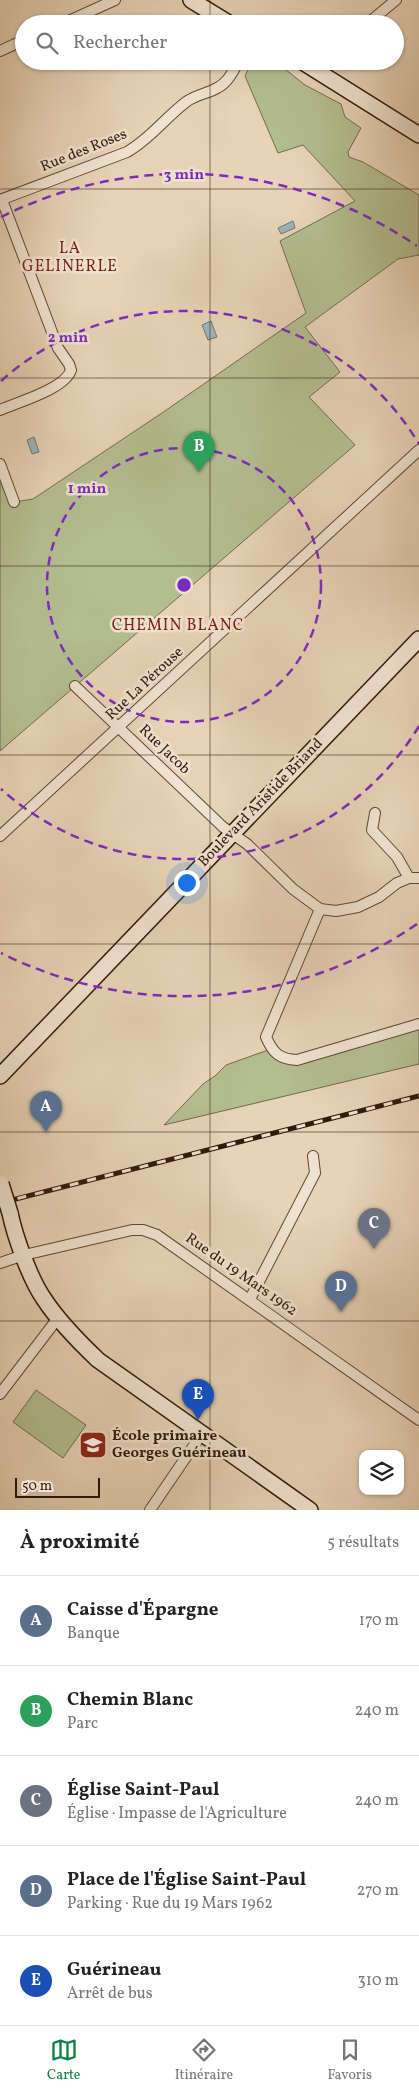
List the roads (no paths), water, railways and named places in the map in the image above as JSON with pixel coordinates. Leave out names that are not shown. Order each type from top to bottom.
[{"type":"street","points":[[82,15],[116,0]]},
{"type":"street","points":[[190,0],[215,15]]},
{"type":"street","points":[[378,15],[396,0]]},
{"type":"street","points":[[0,51],[15,44]]},
{"type":"street","name":"Rue des Roses","points":[[1,200],[127,152],[141,144],[185,102],[198,94],[217,88],[227,80],[233,70]]},
{"type":"street","points":[[324,70],[332,82],[419,134]]},
{"type":"street","points":[[0,410],[56,386],[66,379],[71,370],[58,348],[1,200]]},
{"type":"street","name":"Rue La Pérouse","points":[[0,836],[419,450]]},
{"type":"street","points":[[0,464],[14,502]]},
{"type":"street","name":"Boulevard Aristide Briand","points":[[0,1076],[419,639]]},
{"type":"street","name":"Rue Jacob","points":[[75,686],[223,827],[233,833],[293,889],[320,909]]},
{"type":"street","points":[[375,813],[372,830],[414,878],[397,883],[379,897],[358,907],[336,911],[320,909],[266,1037],[271,1048],[284,1060],[297,1060],[419,1024]]},
{"type":"street","points":[[250,1299],[315,1173],[313,1156]]},
{"type":"street","points":[[1,1182],[16,1237],[42,1297],[58,1318],[98,1360],[201,1435],[310,1510]]},
{"type":"street","name":"Rue du 19 Mars 1962","points":[[0,1264],[24,1255],[132,1230],[143,1230],[158,1234],[419,1420]]},
{"type":"street","points":[[0,1394],[58,1318]]},
{"type":"street","points":[[150,1510],[201,1435]]},
{"type":"water","points":[[293,221],[295,228],[281,234],[278,228]]},
{"type":"water","points":[[211,321],[217,337],[208,340],[202,325]]},
{"type":"water","points":[[34,437],[39,452],[32,454],[27,440]]},
{"type":"railway","points":[[0,1203],[419,1096]]},
{"type":"place","name":"Chemin Blanc","points":[[199,472]]},
{"type":"place","name":"Caisse d'Épargne","points":[[46,1132]]},
{"type":"place","name":"Église Saint-Paul","points":[[374,1249]]},
{"type":"place","name":"Place de l'Église Saint-Paul","points":[[341,1312]]},
{"type":"place","name":"Guérineau","points":[[198,1420]]},
{"type":"place","name":"École primaire Georges Guérineau","points":[[93,1445]]},
{"type":"district","name":"LA GELINERLE","points":[[70,258]]},
{"type":"district","name":"CHEMIN BLANC","points":[[178,626]]}]
